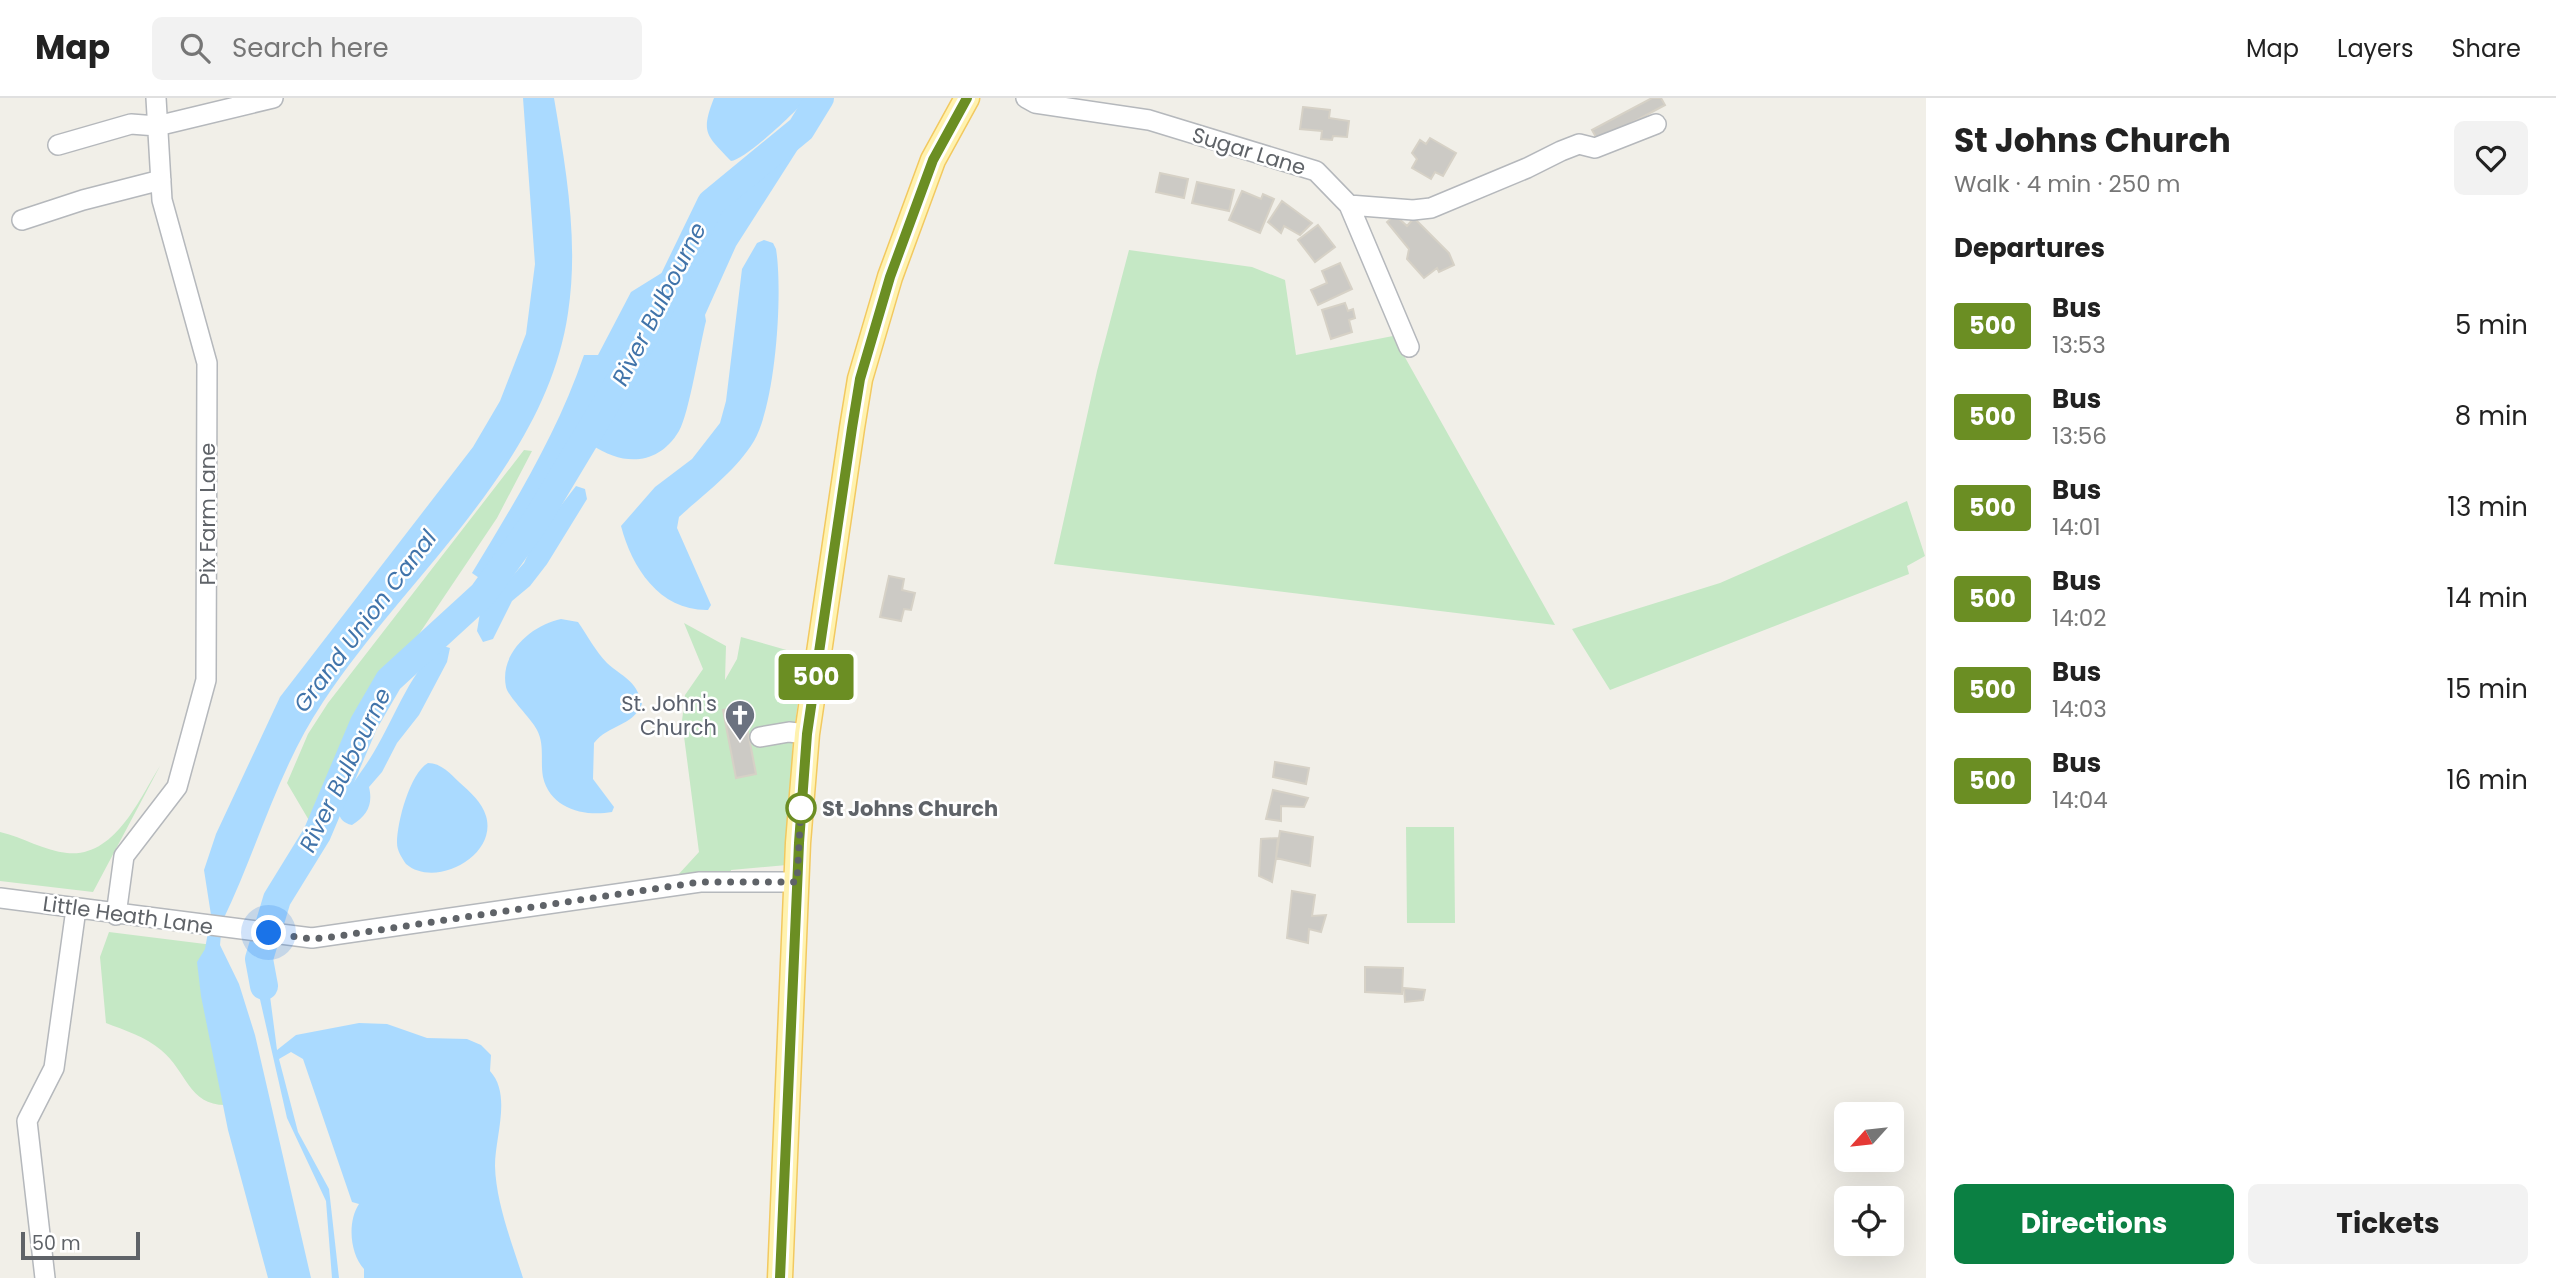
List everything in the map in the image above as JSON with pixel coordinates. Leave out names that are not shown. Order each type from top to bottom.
[{"type":"main road","points":[[780,1278],[797,882],[807,734],[860,379],[890,277],[933,160],[967,98]]},
{"type":"street","name":"Pix Farm Lane","points":[[116,915],[124,856],[177,787],[206,680],[207,363],[162,200],[156,98]]},
{"type":"street","points":[[58,145],[131,124],[158,126],[272,98]]},
{"type":"street","name":"Sugar Lane","points":[[1026,98],[1035,103],[1149,120],[1316,171],[1349,205],[1409,347]]},
{"type":"street","points":[[1349,205],[1413,210],[1431,208],[1561,151],[1579,145],[1595,148],[1656,124]]},
{"type":"street","points":[[22,220],[83,200],[161,180]]},
{"type":"street","points":[[760,737],[789,732],[807,734]]},
{"type":"street","name":"Little Heath Lane","points":[[0,898],[241,930],[332,937],[700,882],[797,882]]},
{"type":"street","points":[[45,1278],[27,1121],[54,1068],[76,909]]},
{"type":"green space","points":[[1129,250],[1252,267],[1285,280],[1296,355],[1393,336],[1555,625],[1054,564],[1097,371]]},
{"type":"green space","points":[[524,450],[532,451],[497,518],[411,646],[364,723],[317,834],[287,783],[308,734],[328,703]]},
{"type":"green space","points":[[1907,501],[1925,556],[1907,566],[1909,574],[1610,690],[1572,629],[1720,583]]},
{"type":"green space","name":"St. John's Church","points":[[684,623],[726,646],[725,680],[737,659],[741,637],[804,655],[793,740],[787,865],[731,870],[731,873],[677,876],[699,852],[682,721],[685,695],[703,669]]},
{"type":"green space","points":[[160,766],[93,892],[0,881],[0,832],[50,850],[67,853],[84,852],[99,846],[124,824]]},
{"type":"green space","points":[[1406,827],[1454,827],[1455,923],[1407,923]]},
{"type":"green space","points":[[109,932],[213,945],[229,1105],[205,1100],[155,1045],[106,1023],[100,957]]},
{"type":"water","name":"Grand Union Canal","points":[[523,98],[554,98],[567,178],[572,232],[571,286],[568,313],[554,369],[532,422],[502,471],[468,519],[356,656],[307,728],[280,782],[222,922],[220,945],[239,984],[255,1035],[311,1278],[268,1278],[228,1130],[201,996],[197,962],[205,949],[211,915],[204,870],[216,834],[280,697],[473,447],[500,401],[526,334],[535,264]]},
{"type":"water","points":[[714,98],[807,98],[759,144],[731,161],[708,133],[707,119]]},
{"type":"water","points":[[795,141],[800,146],[736,246],[705,315],[706,321],[683,422],[671,443],[661,451],[639,459],[616,457],[592,445],[650,343],[714,218],[727,199]]},
{"type":"water","points":[[764,240],[773,243],[776,249],[779,292],[776,347],[768,401],[762,424],[747,452],[719,482],[679,517],[677,528],[711,605],[708,610],[691,608],[662,595],[651,584],[632,557],[621,526],[655,487],[692,459],[720,423],[726,401],[742,269],[757,243]]},
{"type":"water","points":[[668,269],[626,358],[573,454],[482,580],[472,573],[548,440],[584,355],[598,355],[631,292]]},
{"type":"water","points":[[576,486],[585,489],[587,499],[547,564],[530,586],[512,601],[493,639],[483,642],[477,631],[480,613],[524,563],[536,538]]},
{"type":"water","points":[[561,619],[578,622],[603,659],[636,689],[642,704],[632,717],[606,732],[594,743],[593,779],[614,807],[612,812],[580,812],[553,797],[543,777],[539,736],[506,687],[508,663],[520,642],[539,627]]},
{"type":"water","points":[[440,645],[450,648],[447,662],[419,715],[397,743],[382,772],[369,787],[370,804],[365,813],[352,825],[346,823],[338,811],[345,797],[378,745],[418,671]]},
{"type":"water","points":[[428,763],[445,770],[482,806],[487,831],[483,844],[474,855],[447,870],[432,873],[418,871],[406,864],[397,843],[399,823],[410,787]]},
{"type":"water","points":[[264,950],[277,1050],[296,1035],[359,1023],[387,1024],[427,1038],[467,1039],[481,1045],[491,1055],[490,1071],[497,1081],[501,1104],[495,1166],[498,1194],[523,1278],[364,1278],[364,1269],[359,1263],[352,1238],[353,1220],[359,1204],[352,1202],[303,1059],[291,1052],[279,1059],[298,1132],[329,1189],[339,1278],[332,1278],[326,1201],[287,1118],[249,951]]},
{"type":"building","points":[[1652,98],[1661,98],[1665,105],[1598,141],[1592,130]]},
{"type":"building","points":[[1303,107],[1330,110],[1329,118],[1349,121],[1347,137],[1321,139],[1322,131],[1300,129]]},
{"type":"building","points":[[1430,138],[1456,153],[1443,176],[1435,172],[1431,179],[1412,168],[1417,159],[1412,153],[1420,140],[1426,144]]},
{"type":"building","points":[[1160,173],[1188,179],[1184,198],[1156,192]]},
{"type":"building","points":[[1197,182],[1234,190],[1229,211],[1192,203]]},
{"type":"building","points":[[1242,191],[1261,199],[1263,194],[1274,199],[1260,233],[1229,220]]},
{"type":"building","points":[[1282,201],[1312,223],[1300,235],[1284,226],[1281,233],[1268,222]]},
{"type":"building","points":[[1395,215],[1407,226],[1414,218],[1449,253],[1454,265],[1439,272],[1437,268],[1424,278],[1407,259],[1409,249],[1387,222]]},
{"type":"building","points":[[1318,225],[1335,247],[1315,262],[1298,240]]},
{"type":"building","points":[[1340,263],[1352,289],[1318,305],[1311,290],[1327,283],[1322,271]]},
{"type":"building","points":[[1345,303],[1348,311],[1353,309],[1355,318],[1349,320],[1352,332],[1331,339],[1322,310]]},
{"type":"building","points":[[889,576],[904,579],[902,590],[915,593],[911,610],[904,609],[901,621],[880,617]]},
{"type":"building","name":"St. John's Church","points":[[743,706],[756,774],[736,778],[723,710]]},
{"type":"building","points":[[1275,762],[1309,768],[1306,784],[1273,777]]},
{"type":"building","points":[[1273,790],[1308,798],[1304,807],[1281,806],[1281,821],[1266,819]]},
{"type":"building","points":[[1280,831],[1313,837],[1310,866],[1276,858]]},
{"type":"building","points":[[1278,838],[1272,882],[1259,876],[1261,839]]},
{"type":"building","points":[[1292,891],[1315,895],[1312,916],[1326,915],[1321,932],[1309,929],[1308,943],[1287,938]]},
{"type":"building","points":[[1365,967],[1403,968],[1402,994],[1365,992]]},
{"type":"building","points":[[1404,988],[1425,990],[1423,1000],[1405,1002]]},
{"type":"waterway","name":"River Bulbourne","points":[[264,986],[259,959],[277,899],[317,834],[364,723],[389,680],[483,594],[537,519],[621,379],[664,300],[711,203],[801,129],[820,98]]},
{"type":"bus line","name":"500","points":[[780,1278],[799,843],[807,734],[852,428],[860,379],[890,277],[933,160],[967,98]]},
{"type":"place","name":"St. John's Church","points":[[740,742]]},
{"type":"place","name":"St Johns Church","points":[[801,808]]},
{"type":"route","points":[[269,933],[312,939],[700,882],[797,882],[801,808]]}]
